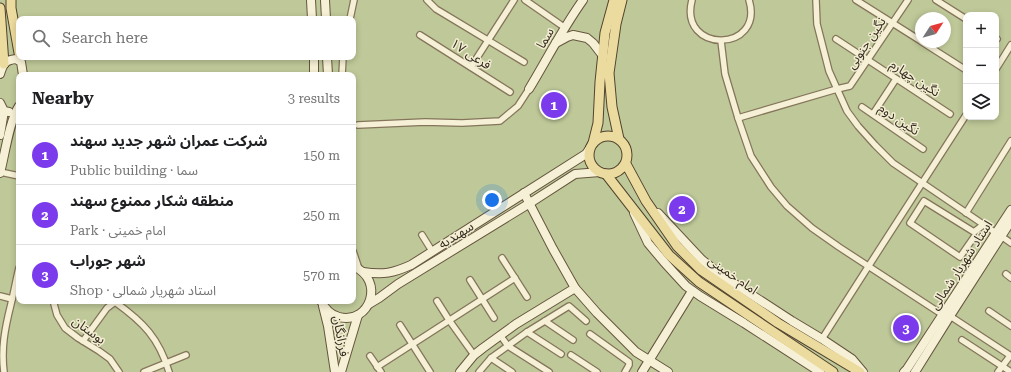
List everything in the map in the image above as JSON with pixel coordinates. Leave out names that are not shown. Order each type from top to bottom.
[{"type":"main road","points":[[11,0],[16,36]]},
{"type":"main road","points":[[592,146],[597,139],[614,136],[623,142],[626,147],[626,164],[617,172],[612,174],[603,173],[595,169],[589,154],[598,123],[605,33],[614,0]]},
{"type":"main road","points":[[619,139],[612,107],[609,73],[616,24],[622,0]]},
{"type":"main road","points":[[0,8],[4,64]]},
{"type":"main road","name":"امام خمینی","points":[[626,164],[646,201],[677,246],[701,270],[778,322],[861,372]]},
{"type":"main road","name":"امام خمینی","points":[[603,173],[669,255],[700,282],[833,372]]},
{"type":"street","points":[[311,0],[312,16]]},
{"type":"street","points":[[325,0],[326,16]]},
{"type":"street","points":[[351,16],[354,0]]},
{"type":"street","points":[[427,0],[436,9],[524,62]]},
{"type":"street","points":[[471,67],[514,0]]},
{"type":"street","points":[[525,0],[561,25]]},
{"type":"street","name":"سما","points":[[529,89],[570,18],[583,0]]},
{"type":"street","points":[[692,0],[690,10],[696,28],[703,35],[721,41],[735,37],[746,28],[751,15],[750,0]]},
{"type":"street","points":[[816,0],[818,24],[829,71],[847,111],[874,145],[893,163],[1011,243]]},
{"type":"street","points":[[856,0],[915,38]]},
{"type":"street","name":"نگین جنوبی","points":[[738,118],[850,86],[908,0]]},
{"type":"street","points":[[936,0],[963,17]]},
{"type":"street","name":"فرعی ۱۷","points":[[420,35],[510,92]]},
{"type":"street","points":[[556,44],[573,35],[587,38],[603,56]]},
{"type":"street","name":"نگین چهارم","points":[[836,38],[950,114]]},
{"type":"street","points":[[721,41],[725,74],[751,156],[771,187],[787,206],[812,228],[868,266],[1011,356],[998,372]]},
{"type":"street","points":[[999,64],[1011,45]]},
{"type":"street","points":[[931,48],[963,68]]},
{"type":"street","points":[[0,74],[4,64],[7,61],[16,59]]},
{"type":"street","points":[[20,60],[23,72]]},
{"type":"street","points":[[314,60],[314,72]]},
{"type":"street","points":[[327,60],[328,72]]},
{"type":"street","points":[[342,72],[343,60]]},
{"type":"street","points":[[873,114],[896,79]]},
{"type":"street","points":[[358,125],[500,121],[518,106],[529,89]]},
{"type":"street","name":"نگین دوم","points":[[862,107],[923,149]]},
{"type":"street","points":[[0,135],[2,108],[8,112],[16,110]]},
{"type":"street","points":[[16,115],[10,131],[0,173],[16,176]]},
{"type":"street","points":[[822,339],[963,120]]},
{"type":"street","points":[[966,213],[1011,141]]},
{"type":"street","name":"سهندیه","points":[[356,268],[377,274],[396,271],[411,265],[586,154],[592,146]]},
{"type":"street","name":"سهندیه","points":[[358,315],[369,304],[398,284],[575,174],[603,173]]},
{"type":"street","points":[[524,193],[575,288],[597,313],[636,352],[668,372]]},
{"type":"street","points":[[646,201],[702,260],[721,275],[852,359],[861,372]]},
{"type":"street","points":[[974,236],[960,257],[910,223],[924,201],[974,232],[983,225]]},
{"type":"street","points":[[630,206],[648,243],[686,286],[820,372]]},
{"type":"street","name":"استاد شهریار شمالی","points":[[999,235],[1011,210]]},
{"type":"street","name":"استاد شهریار شمالی","points":[[904,372],[946,316],[999,235],[1011,221]]},
{"type":"street","points":[[422,235],[432,251]]},
{"type":"street","points":[[502,258],[527,297]]},
{"type":"street","points":[[356,268],[369,279],[372,287],[372,296],[369,304]]},
{"type":"street","points":[[370,356],[379,369],[412,344],[515,278]]},
{"type":"street","points":[[470,280],[494,318]]},
{"type":"street","points":[[4,372],[2,359],[3,342],[16,281]]},
{"type":"street","points":[[460,372],[474,355],[500,336],[575,288]]},
{"type":"street","points":[[642,372],[692,290]]},
{"type":"street","points":[[0,296],[12,299]]},
{"type":"street","points":[[437,301],[474,355]]},
{"type":"street","name":"بوستان","points":[[54,304],[56,315],[65,328],[110,359],[119,372]]},
{"type":"street","points":[[83,341],[107,308],[112,304]]},
{"type":"street","points":[[118,304],[143,325],[152,335],[162,350],[169,372]]},
{"type":"street","name":"فرزانگان","points":[[322,304],[328,326],[335,372]]},
{"type":"street","points":[[323,304],[328,311],[335,316],[351,318],[358,315]]},
{"type":"street","points":[[479,372],[491,358],[527,332],[569,306],[586,321]]},
{"type":"street","points":[[989,311],[1011,326]]},
{"type":"street","points":[[341,372],[358,315]]},
{"type":"street","name":"استاد شهریار شمالی","points":[[915,372],[946,316]]},
{"type":"street","points":[[545,321],[573,340]]},
{"type":"street","points":[[400,325],[430,372]]},
{"type":"street","points":[[527,332],[560,354]]},
{"type":"street","points":[[590,334],[629,362],[625,372]]},
{"type":"street","points":[[500,336],[508,346],[549,372]]},
{"type":"street","points":[[962,340],[1011,372]]},
{"type":"street","points":[[571,355],[597,372]]},
{"type":"street","points":[[144,372],[186,356]]},
{"type":"street","points":[[491,358],[512,372]]},
{"type":"green space","points":[[0,0],[1011,0],[1011,372],[0,372]]},
{"type":"place","name":"شرکت عمران شهر جدید سهند","points":[[554,105]]},
{"type":"place","name":"منطقه شکار ممنوع سهند","points":[[682,209]]},
{"type":"place","name":"شهر جوراب","points":[[906,328]]}]
